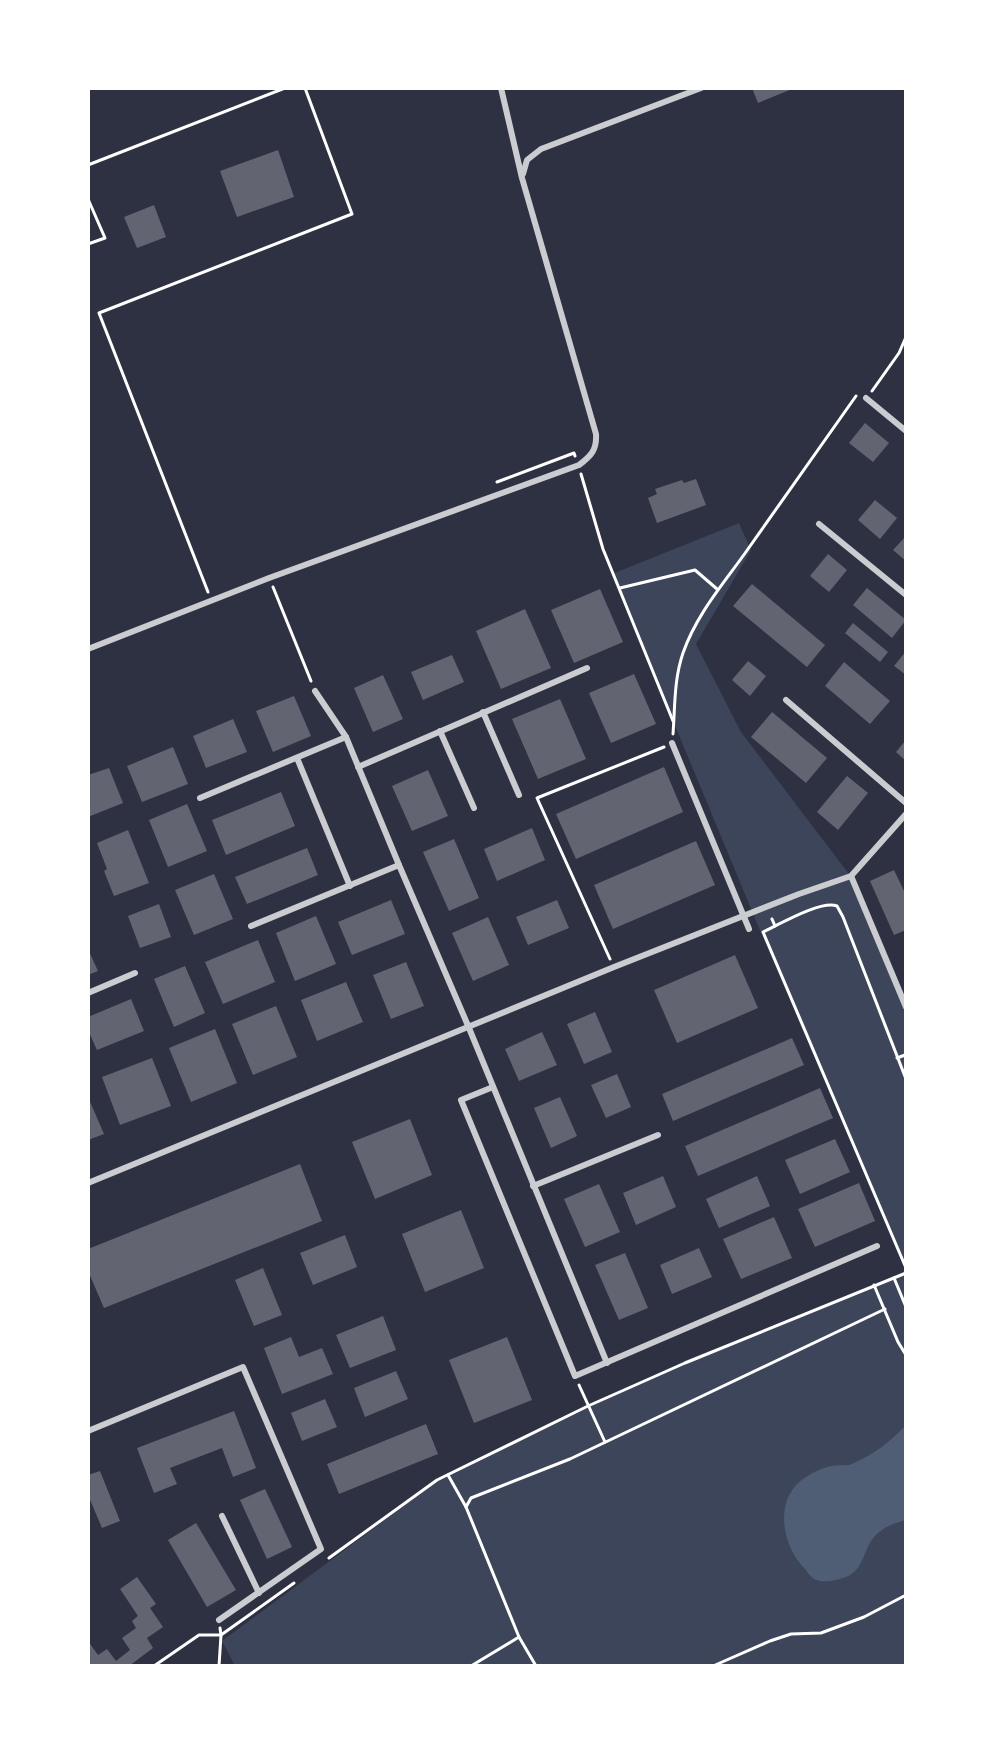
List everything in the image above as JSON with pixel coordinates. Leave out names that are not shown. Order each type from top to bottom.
[{"type":"street","points":[[88,649],[269,578],[579,465],[593,453],[596,434],[522,178],[501,88]]},
{"type":"street","points":[[522,178],[527,160],[541,149],[701,88]]},
{"type":"street","points":[[866,398],[906,431]]},
{"type":"street","points":[[819,524],[906,595]]},
{"type":"street","points":[[358,766],[587,668]]},
{"type":"street","points":[[315,692],[346,737],[607,1363]]},
{"type":"street","points":[[786,700],[906,802]]},
{"type":"street","points":[[483,712],[519,795]]},
{"type":"street","points":[[440,731],[474,808]]},
{"type":"street","points":[[200,798],[346,737]]},
{"type":"street","points":[[672,743],[749,929]]},
{"type":"street","points":[[297,758],[350,886]]},
{"type":"street","points":[[88,1183],[614,967],[799,894],[851,876],[906,813]]},
{"type":"street","points":[[251,926],[399,865]]},
{"type":"street","points":[[851,876],[906,1007]]},
{"type":"street","points":[[88,993],[135,974]]},
{"type":"street","points":[[493,1087],[461,1100],[575,1376],[877,1246]]},
{"type":"street","points":[[533,1186],[658,1135]]},
{"type":"street","points":[[88,1431],[243,1367],[321,1549],[219,1620]]},
{"type":"street","points":[[222,1516],[259,1593]]},
{"type":"path","points":[[88,165],[285,88]]},
{"type":"path","points":[[211,601],[99,313],[352,214],[305,88]]},
{"type":"path","points":[[88,198],[105,238],[88,244]]},
{"type":"path","points":[[609,956],[537,798],[672,743],[677,676],[683,652],[692,632],[717,589],[746,552],[859,391],[866,398],[899,353],[906,337]]},
{"type":"path","points":[[579,465],[603,549],[674,722]]},
{"type":"path","points":[[619,589],[695,570],[717,589]]},
{"type":"path","points":[[269,578],[315,692]]},
{"type":"path","points":[[327,1559],[437,1480],[588,1406],[906,1270],[764,932],[819,907],[831,904],[837,906],[906,1079]]},
{"type":"path","points":[[772,919],[775,926]]},
{"type":"path","points":[[897,1058],[905,1055]]},
{"type":"path","points":[[894,1277],[906,1307]]},
{"type":"path","points":[[874,1285],[898,1342],[906,1355]]},
{"type":"path","points":[[466,1507],[471,1498],[570,1459],[885,1309]]},
{"type":"path","points":[[575,1376],[605,1443]]},
{"type":"path","points":[[448,1475],[466,1507],[519,1636],[536,1665]]},
{"type":"path","points":[[154,1665],[199,1635],[221,1635],[301,1578]]},
{"type":"path","points":[[713,1665],[791,1634],[821,1633],[864,1617],[906,1595]]},
{"type":"path","points":[[219,1665],[221,1635]]},
{"type":"path","points":[[471,1665],[519,1636]]},
{"type":"shaded area","points":[[739,523],[751,550],[696,644],[741,732],[849,874],[752,911],[612,574]]},
{"type":"shaded area","points":[[851,878],[905,1011],[905,1267],[753,914]]},
{"type":"shaded area","points":[[905,1274],[905,1665],[235,1666],[222,1641],[436,1482],[684,1361]]},
{"type":"shaded area","points":[[905,1426],[905,1520],[892,1524],[874,1537],[860,1565],[852,1574],[830,1581],[814,1579],[797,1559],[786,1535],[785,1509],[789,1496],[795,1486],[809,1475],[834,1465],[849,1465],[862,1459],[887,1443]]},
{"type":"building","points":[[752,88],[792,88],[792,89],[758,103]]},
{"type":"building","points":[[278,150],[294,197],[237,217],[220,171]]},
{"type":"building","points":[[154,205],[166,237],[137,248],[124,217]]},
{"type":"building","points":[[865,423],[889,443],[873,462],[849,443]]},
{"type":"building","points":[[696,479],[706,505],[657,523],[648,498],[657,494],[655,489],[682,480],[684,483]]},
{"type":"building","points":[[875,500],[897,518],[880,539],[858,520]]},
{"type":"building","points":[[906,536],[906,561],[893,550]]},
{"type":"building","points":[[828,554],[847,570],[829,592],[810,576]]},
{"type":"building","points":[[752,584],[825,645],[807,667],[733,606]]},
{"type":"building","points":[[867,588],[906,620],[892,638],[853,605]]},
{"type":"building","points":[[600,589],[623,642],[574,663],[551,610]]},
{"type":"building","points":[[525,609],[551,668],[501,689],[476,631]]},
{"type":"building","points":[[853,623],[888,652],[880,662],[845,633]]},
{"type":"building","points":[[906,651],[906,675],[894,666]]},
{"type":"building","points":[[452,655],[464,682],[423,700],[411,672]]},
{"type":"building","points":[[748,661],[766,676],[750,696],[732,680]]},
{"type":"building","points":[[844,662],[890,701],[870,724],[825,686]]},
{"type":"building","points":[[634,674],[656,724],[611,743],[589,693]]},
{"type":"building","points":[[383,675],[403,719],[373,732],[354,688]]},
{"type":"building","points":[[294,696],[311,736],[273,752],[256,711]]},
{"type":"building","points":[[560,699],[586,759],[538,779],[512,719]]},
{"type":"building","points":[[772,712],[827,758],[806,783],[751,737]]},
{"type":"building","points":[[233,719],[247,752],[206,768],[193,736]]},
{"type":"building","points":[[906,740],[906,761],[896,752]]},
{"type":"building","points":[[173,747],[188,784],[142,802],[127,766]]},
{"type":"building","points":[[664,767],[683,812],[576,859],[556,814]]},
{"type":"building","points":[[109,768],[123,803],[88,817],[88,775]]},
{"type":"building","points":[[428,770],[448,816],[412,831],[392,786]]},
{"type":"building","points":[[847,776],[868,793],[838,830],[817,812]]},
{"type":"building","points":[[281,792],[295,826],[226,855],[212,820]]},
{"type":"building","points":[[187,804],[207,851],[168,867],[149,820]]},
{"type":"building","points":[[532,828],[545,860],[497,881],[484,849]]},
{"type":"building","points":[[128,830],[149,883],[114,896],[104,871],[107,869],[97,843]]},
{"type":"building","points":[[454,839],[479,898],[449,911],[423,852]]},
{"type":"building","points":[[696,841],[715,885],[613,929],[594,885]]},
{"type":"building","points":[[307,848],[318,875],[247,904],[235,877]]},
{"type":"building","points":[[894,870],[906,895],[906,930],[894,935],[870,881]]},
{"type":"building","points":[[214,874],[233,919],[194,935],[175,890]]},
{"type":"building","points":[[391,900],[405,934],[352,955],[338,922]]},
{"type":"building","points":[[557,900],[569,928],[528,945],[516,917]]},
{"type":"building","points":[[159,904],[171,937],[140,948],[128,916]]},
{"type":"building","points":[[316,916],[336,964],[295,981],[276,933]]},
{"type":"building","points":[[488,917],[509,965],[473,981],[452,933]]},
{"type":"building","points":[[258,940],[275,982],[223,1004],[205,962]]},
{"type":"building","points":[[88,949],[98,971],[88,975]]},
{"type":"building","points":[[735,955],[758,1008],[677,1043],[654,990]]},
{"type":"building","points":[[406,962],[424,1006],[391,1019],[373,975]]},
{"type":"building","points":[[185,966],[205,1013],[174,1027],[154,979]]},
{"type":"building","points":[[346,982],[363,1022],[317,1041],[301,1000]]},
{"type":"building","points":[[131,999],[144,1031],[97,1050],[88,1030],[88,1017]]},
{"type":"building","points":[[276,1006],[297,1057],[253,1075],[232,1024]]},
{"type":"building","points":[[595,1012],[612,1052],[584,1064],[567,1024]]},
{"type":"building","points":[[215,1029],[237,1083],[191,1102],[169,1048]]},
{"type":"building","points":[[542,1032],[557,1065],[519,1081],[505,1049]]},
{"type":"building","points":[[792,1038],[804,1065],[673,1121],[662,1094]]},
{"type":"building","points":[[152,1058],[171,1106],[120,1125],[102,1077]]},
{"type":"building","points":[[617,1074],[631,1107],[606,1118],[591,1085]]},
{"type":"building","points":[[820,1088],[833,1118],[698,1176],[685,1146]]},
{"type":"building","points":[[88,1097],[104,1134],[88,1140]]},
{"type":"building","points":[[560,1097],[577,1136],[551,1148],[534,1108]]},
{"type":"building","points":[[410,1119],[432,1175],[375,1199],[352,1142]]},
{"type":"building","points":[[835,1139],[850,1172],[800,1194],[785,1160]]},
{"type":"building","points":[[300,1164],[322,1221],[104,1308],[88,1271],[88,1249]]},
{"type":"building","points":[[663,1176],[676,1207],[636,1225],[623,1193]]},
{"type":"building","points":[[757,1176],[770,1206],[719,1228],[706,1199]]},
{"type":"building","points":[[859,1183],[875,1221],[815,1247],[798,1209]]},
{"type":"building","points":[[599,1184],[620,1232],[585,1247],[564,1199]]},
{"type":"building","points":[[461,1210],[484,1268],[425,1292],[402,1234]]},
{"type":"building","points":[[774,1217],[792,1258],[741,1279],[723,1239]]},
{"type":"building","points":[[345,1235],[357,1267],[313,1285],[300,1253]]},
{"type":"building","points":[[699,1248],[712,1277],[672,1294],[660,1265]]},
{"type":"building","points":[[625,1253],[648,1308],[619,1320],[595,1265]]},
{"type":"building","points":[[263,1268],[282,1315],[254,1326],[235,1280]]},
{"type":"building","points":[[383,1316],[396,1350],[350,1368],[336,1335]]},
{"type":"building","points":[[291,1337],[299,1357],[322,1348],[333,1374],[282,1394],[264,1348]]},
{"type":"building","points":[[507,1337],[532,1400],[474,1423],[449,1360]]},
{"type":"building","points":[[396,1371],[408,1399],[365,1417],[354,1388]]},
{"type":"building","points":[[325,1399],[337,1427],[302,1441],[291,1413]]},
{"type":"building","points":[[234,1411],[256,1468],[233,1477],[222,1448],[170,1468],[177,1484],[154,1493],[137,1448]]},
{"type":"building","points":[[426,1424],[438,1454],[339,1494],[327,1464]]},
{"type":"building","points":[[100,1471],[120,1521],[102,1528],[88,1495],[88,1475]]},
{"type":"building","points":[[265,1489],[292,1547],[267,1559],[240,1500]]},
{"type":"building","points":[[196,1523],[236,1590],[207,1607],[168,1540]]},
{"type":"building","points":[[137,1577],[156,1604],[150,1608],[163,1627],[147,1638],[153,1648],[129,1666],[88,1666],[88,1641],[98,1655],[107,1649],[116,1661],[130,1650],[122,1638],[136,1628],[132,1621],[138,1616],[120,1589]]}]
